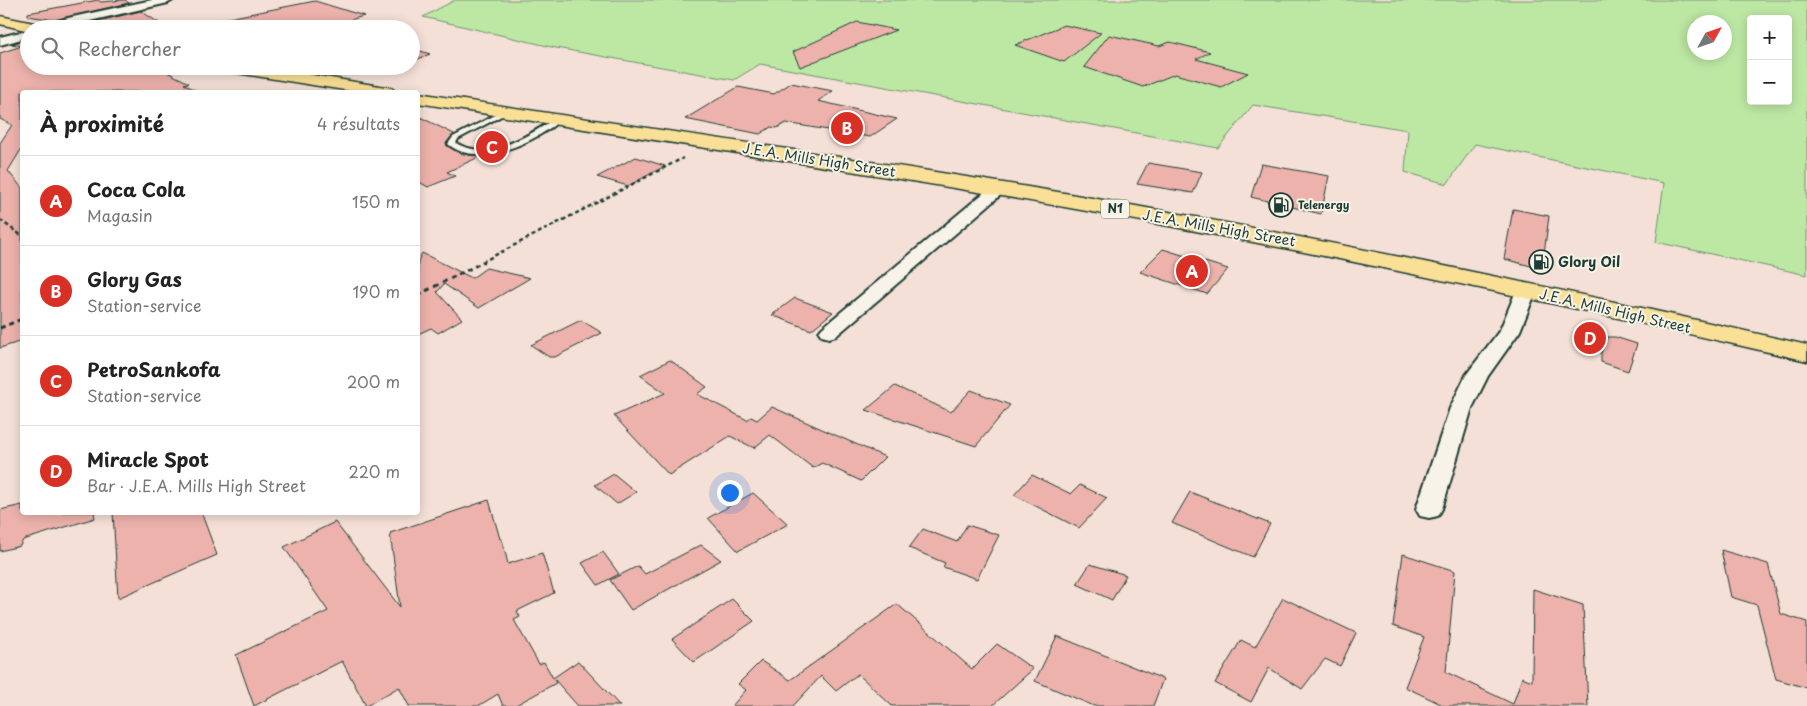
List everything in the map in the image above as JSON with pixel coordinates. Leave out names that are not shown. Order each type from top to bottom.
[{"type":"highway","points":[[0,20],[20,24]]},
{"type":"highway","points":[[280,75],[374,90]]},
{"type":"highway","name":"J.E.A. Mills High Street","points":[[420,98],[998,189],[1284,240],[1526,291],[1807,354]]},
{"type":"street","points":[[73,20],[168,0]]},
{"type":"street","points":[[0,42],[20,36]]},
{"type":"street","points":[[829,332],[998,189]]},
{"type":"street","points":[[1429,509],[1461,408],[1477,375],[1510,331],[1526,291]]},
{"type":"lane","points":[[505,112],[455,138],[452,144],[457,148],[477,153],[496,151],[557,120]]},
{"type":"path","points":[[420,294],[713,144]]},
{"type":"path","points":[[0,220],[20,235]]},
{"type":"path","points":[[0,328],[20,320]]},
{"type":"green space","points":[[455,0],[1807,0],[1807,275],[1656,242],[1664,183],[1475,144],[1447,184],[1405,172],[1408,130],[1253,105],[1218,148],[760,64],[734,80],[556,48],[423,17]]},
{"type":"building","points":[[98,0],[101,2],[125,0],[129,3],[54,20],[28,16],[28,13]]},
{"type":"building","points":[[315,1],[364,16],[350,20],[219,20]]},
{"type":"building","points":[[141,11],[154,20],[102,20]]},
{"type":"building","points":[[857,22],[896,30],[800,67],[793,52]]},
{"type":"building","points":[[1064,25],[1101,33],[1064,62],[1015,45]]},
{"type":"building","points":[[1109,35],[1159,46],[1170,42],[1210,52],[1196,59],[1248,73],[1221,87],[1175,74],[1143,87],[1084,67]]},
{"type":"building","points":[[20,42],[20,46],[12,44]]},
{"type":"building","points":[[20,47],[20,75],[173,75],[189,83],[184,84],[195,90],[20,90],[20,151],[8,171],[20,186],[20,342],[0,348],[0,143],[12,125],[0,119],[0,53]]},
{"type":"building","points":[[420,51],[430,54],[420,58]]},
{"type":"building","points":[[791,83],[833,91],[818,101],[897,119],[870,137],[786,123],[777,128],[771,127],[760,134],[685,119],[738,87],[774,94]]},
{"type":"building","points":[[420,117],[454,134],[446,143],[447,146],[460,153],[483,155],[447,172],[455,176],[428,187],[421,183]]},
{"type":"building","points":[[636,157],[665,166],[628,186],[597,177]]},
{"type":"building","points":[[1148,163],[1202,172],[1193,193],[1137,184]]},
{"type":"building","points":[[1261,164],[1329,176],[1321,214],[1251,197]]},
{"type":"building","points":[[1513,209],[1549,216],[1542,269],[1504,259]]},
{"type":"building","points":[[1163,249],[1228,269],[1207,294],[1140,272]]},
{"type":"building","points":[[422,253],[472,278],[486,268],[530,278],[479,308],[444,284],[437,292],[462,319],[438,333],[431,328],[420,333],[420,257]]},
{"type":"building","points":[[795,298],[833,312],[811,330],[772,315]]},
{"type":"building","points":[[581,320],[602,333],[555,357],[549,357],[531,345]]},
{"type":"building","points":[[1607,337],[1615,337],[1637,344],[1628,371],[1601,362],[1601,353]]},
{"type":"building","points":[[670,360],[707,387],[697,394],[747,420],[751,417],[757,420],[772,407],[885,457],[861,481],[822,463],[813,468],[770,435],[754,448],[730,436],[669,475],[614,416],[665,393],[640,375]]},
{"type":"building","points":[[895,386],[951,412],[971,390],[1010,405],[976,446],[866,410]]},
{"type":"building","points":[[614,474],[636,492],[617,504],[595,485]]},
{"type":"building","points":[[1032,475],[1071,494],[1080,485],[1107,498],[1079,528],[1014,495]]},
{"type":"building","points":[[1190,492],[1270,524],[1253,557],[1172,523]]},
{"type":"building","points":[[753,493],[788,524],[738,551],[708,518]]},
{"type":"building","points":[[489,500],[508,564],[542,553],[554,593],[517,611],[520,617],[514,620],[539,664],[544,662],[553,678],[578,661],[620,706],[578,706],[554,679],[556,683],[514,706],[503,706],[498,694],[478,706],[409,706],[399,687],[366,706],[342,661],[254,706],[236,655],[328,611],[284,547],[335,522],[400,607],[390,533]]},
{"type":"building","points":[[20,505],[20,515],[94,515],[95,518],[23,540],[20,546],[0,551],[0,510]]},
{"type":"building","points":[[113,515],[202,515],[217,555],[118,598]]},
{"type":"building","points":[[967,525],[999,535],[977,579],[943,567],[945,563],[909,548],[923,529],[957,542]]},
{"type":"building","points":[[701,545],[721,560],[631,610],[610,580],[638,566],[645,574]]},
{"type":"building","points":[[1721,550],[1768,564],[1781,614],[1807,622],[1807,688],[1776,679],[1757,605],[1731,597]]},
{"type":"building","points":[[603,552],[619,574],[598,585],[582,563]]},
{"type":"building","points":[[1403,554],[1455,571],[1446,672],[1513,704],[1522,677],[1532,681],[1533,589],[1583,605],[1588,706],[1445,706],[1405,687],[1424,637],[1393,626]]},
{"type":"building","points":[[1090,564],[1126,575],[1112,600],[1077,584]]},
{"type":"building","points":[[1283,598],[1356,633],[1340,666],[1325,659],[1302,689],[1269,668],[1251,702],[1215,683],[1241,640],[1255,647]]},
{"type":"building","points":[[732,599],[754,621],[694,662],[672,639]]},
{"type":"building","points":[[897,604],[972,669],[997,644],[1033,669],[992,706],[892,706],[858,674],[836,691],[821,676],[793,706],[732,706],[746,690],[738,684],[761,661],[790,680]]},
{"type":"building","points":[[1057,636],[1163,679],[1153,706],[1094,706],[1035,681]]},
{"type":"place","name":"Glory Gas","points":[[847,128]]},
{"type":"place","name":"PetroSankofa","points":[[492,147]]},
{"type":"place","name":"Telenergy","points":[[1281,205]]},
{"type":"place","name":"Glory Oil","points":[[1541,262]]},
{"type":"place","name":"Coca Cola","points":[[1192,271]]},
{"type":"place","name":"Miracle Spot","points":[[1590,338]]}]
